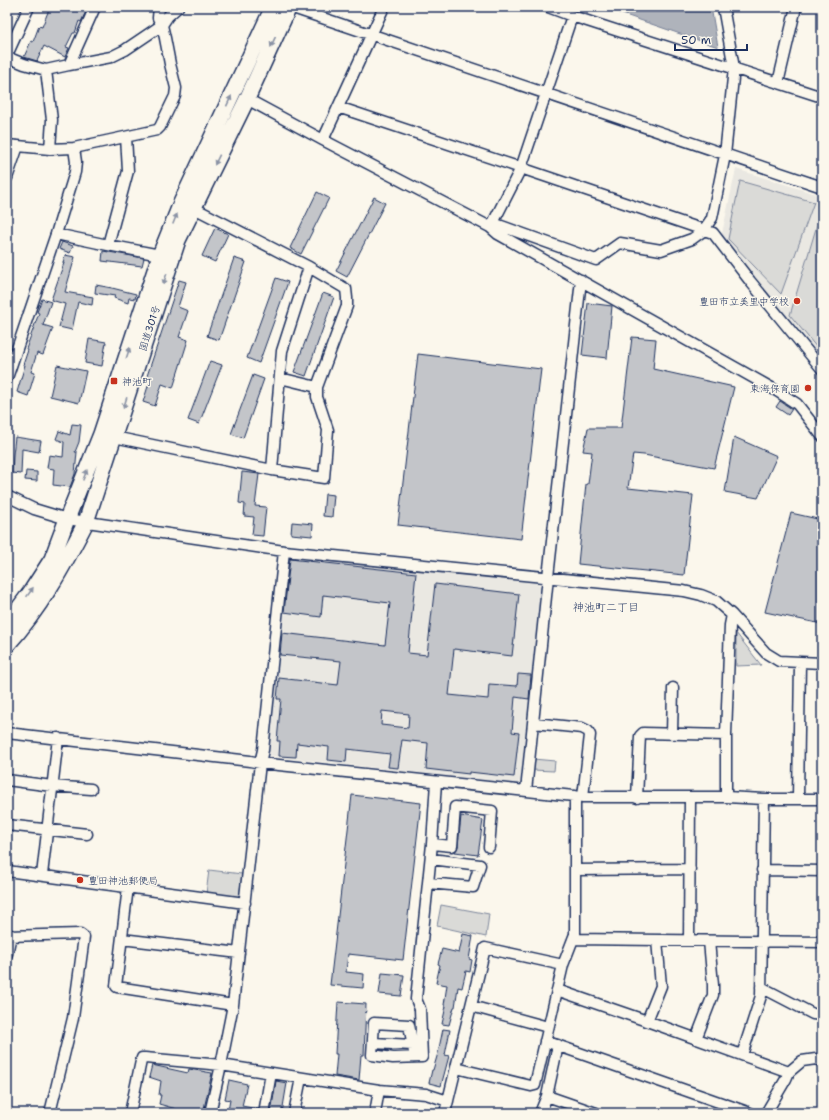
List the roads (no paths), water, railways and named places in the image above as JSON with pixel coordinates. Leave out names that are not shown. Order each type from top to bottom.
[{"type":"highway","name":"国道301号","points":[[7,624],[30,593],[52,559],[101,434],[160,255],[181,203],[272,7]]},
{"type":"highway","name":"国道301号","points":[[7,646],[45,596],[68,557],[86,522],[178,240],[247,99],[289,7]]},
{"type":"street","points":[[29,7],[7,56],[24,64],[46,70],[111,57],[118,54],[162,25],[168,16],[178,7]]},
{"type":"street","points":[[69,65],[95,7]]},
{"type":"street","points":[[7,145],[50,149],[74,148],[157,130],[160,127],[175,96],[176,88],[162,25],[158,18],[159,7]]},
{"type":"street","points":[[289,7],[822,187]]},
{"type":"street","points":[[323,140],[384,7]]},
{"type":"street","points":[[548,7],[822,97]]},
{"type":"street","points":[[247,99],[323,140],[492,226],[596,260],[620,243],[661,250],[692,239],[703,230],[712,218],[725,155],[734,68],[723,7]]},
{"type":"street","points":[[778,83],[796,7]]},
{"type":"street","points":[[492,226],[521,168],[572,16]]},
{"type":"street","points":[[46,70],[52,120],[50,149]]},
{"type":"street","points":[[338,107],[713,233],[822,369]]},
{"type":"street","points":[[108,245],[128,171],[126,137]]},
{"type":"street","points":[[7,178],[18,146]]},
{"type":"street","points":[[7,378],[11,356],[56,234],[75,172],[76,162],[74,148]]},
{"type":"street","points":[[114,437],[272,470],[324,478],[328,430],[317,397],[317,387],[347,306],[346,289],[309,267],[194,208]]},
{"type":"street","points":[[492,226],[498,234],[783,395],[796,404],[822,436]]},
{"type":"street","points":[[56,234],[160,255]]},
{"type":"street","points":[[272,470],[282,351],[309,267]]},
{"type":"street","points":[[526,791],[581,280]]},
{"type":"street","points":[[280,378],[317,387]]},
{"type":"street","points":[[7,496],[34,509],[67,519],[284,551],[684,591],[702,595],[716,601],[770,657],[779,661],[822,663]]},
{"type":"street","points":[[210,1113],[222,1066],[233,1005],[260,763],[263,750],[284,551]]},
{"type":"street","points":[[726,797],[726,735],[730,625],[732,616]]},
{"type":"street","points":[[798,798],[800,663]]},
{"type":"street","points":[[672,734],[673,688]]},
{"type":"street","points":[[456,1068],[531,1086],[534,1085],[563,965],[575,934],[575,870],[579,797],[590,735],[588,730],[582,728],[534,723]]},
{"type":"street","points":[[7,733],[260,763],[579,797],[726,797],[764,799],[822,799]]},
{"type":"street","points":[[637,798],[640,736],[643,733],[726,735]]},
{"type":"street","points":[[42,875],[58,738]]},
{"type":"street","points":[[7,780],[91,789]]},
{"type":"street","points":[[415,1057],[409,1025],[374,1023],[372,1055],[393,1058],[422,1057],[420,1009],[416,999],[431,859],[436,782]]},
{"type":"street","points":[[689,940],[690,798]]},
{"type":"street","points":[[742,1055],[761,996],[764,799]]},
{"type":"street","points":[[432,844],[452,846],[455,807],[492,811],[489,847]]},
{"type":"street","points":[[7,825],[86,834]]},
{"type":"street","points":[[428,883],[473,887],[480,865],[431,859]]},
{"type":"street","points":[[575,870],[690,869]]},
{"type":"street","points":[[762,870],[822,871]]},
{"type":"street","points":[[7,871],[245,903]]},
{"type":"street","points":[[128,887],[116,986],[117,988],[233,1005]]},
{"type":"street","points":[[7,954],[9,936],[80,934],[84,937],[74,1009],[50,1113]]},
{"type":"street","points":[[122,939],[239,953]]},
{"type":"street","points":[[573,939],[822,942]]},
{"type":"street","points":[[647,1021],[661,986],[657,940]]},
{"type":"street","points":[[696,1038],[713,995],[709,941]]},
{"type":"street","points":[[445,1113],[485,948],[563,965]]},
{"type":"street","points":[[761,987],[813,1014],[822,1015]]},
{"type":"street","points":[[557,990],[789,1072]]},
{"type":"street","points":[[471,1006],[548,1027]]},
{"type":"street","points":[[545,1041],[750,1113]]},
{"type":"street","points":[[373,1043],[413,1045]]},
{"type":"street","points":[[540,1113],[547,1096],[558,1045]]},
{"type":"street","points":[[130,1113],[140,1061],[142,1058],[222,1066],[378,1090],[426,1094],[448,1100]]},
{"type":"street","points":[[766,1113],[789,1072],[802,1061],[816,1059],[822,1062]]},
{"type":"street","points":[[264,1113],[271,1073]]},
{"type":"street","points":[[294,1113],[301,1078]]},
{"type":"street","points":[[375,1113],[378,1090]]},
{"type":"street","points":[[547,1096],[596,1113]]},
{"type":"place","name":"豊田市立美里中学校","points":[[797,301]]},
{"type":"place","name":"神池町","points":[[114,381]]},
{"type":"place","name":"東海保育園","points":[[808,388]]},
{"type":"place","name":"豊田神池郵便局","points":[[80,880]]},
{"type":"district","name":"神池町二丁目","points":[[606,607]]}]
